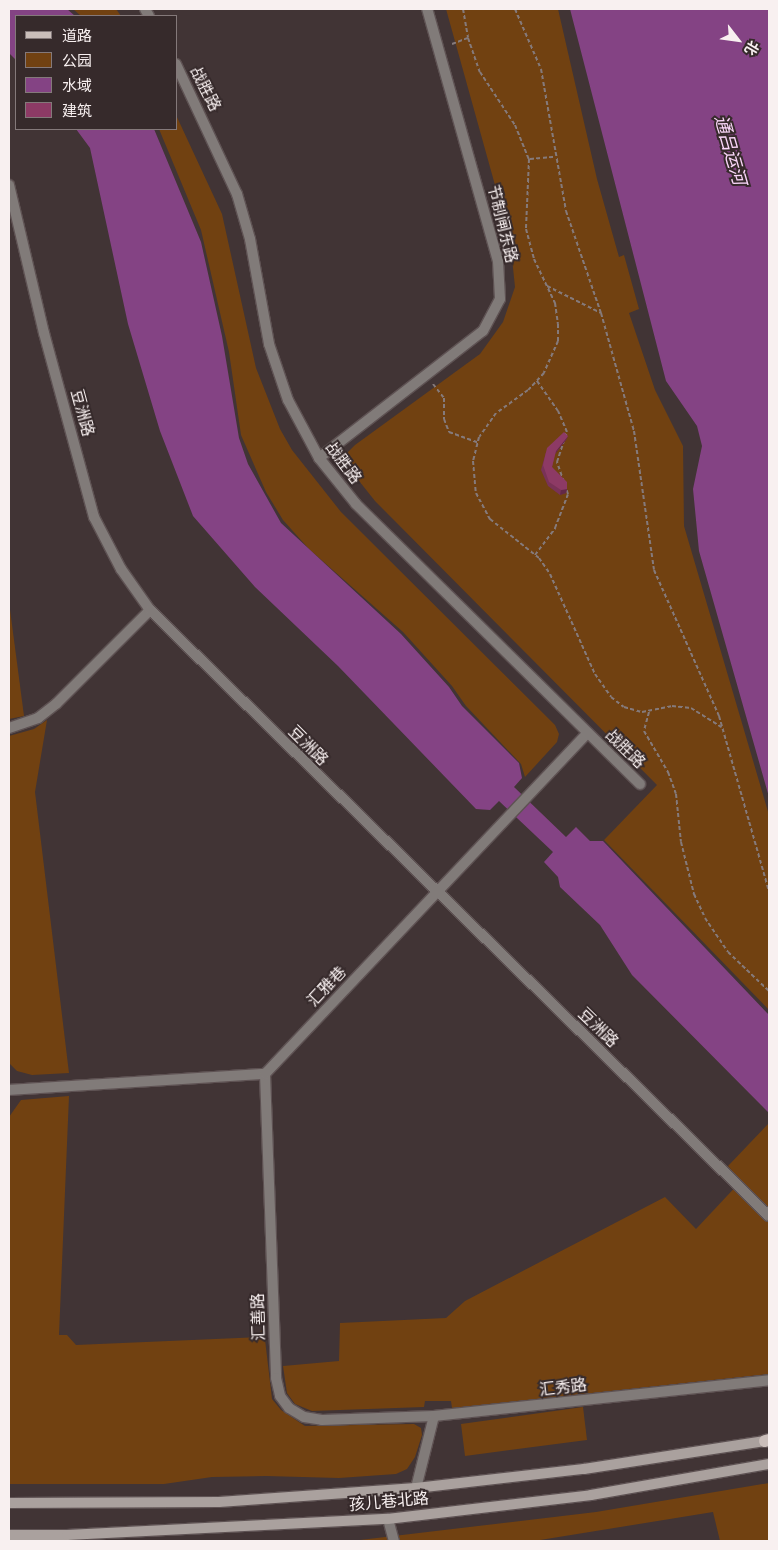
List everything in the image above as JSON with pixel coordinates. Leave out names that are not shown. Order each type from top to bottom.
[{"type":"main road","name":"孩儿巷北路","points":[[9,1503],[219,1502],[416,1488],[584,1469],[767,1441]]},
{"type":"main road","name":"孩儿巷北路","points":[[9,1535],[67,1536],[388,1519],[591,1495],[769,1464]]},
{"type":"street","name":"节制闸东路","points":[[319,458],[483,331],[500,299],[498,261],[427,9]]},
{"type":"street","name":"战胜路","points":[[178,68],[237,194],[250,239],[270,344],[288,400],[319,458],[356,504],[640,784]]},
{"type":"street","name":"豆洲路","points":[[9,185],[44,333],[94,517],[121,569],[150,610],[436,893],[769,1216]]},
{"type":"street","points":[[9,728],[38,718],[56,704],[150,610]]},
{"type":"street","name":"汇雅巷","points":[[265,1074],[587,733]]},
{"type":"street","points":[[9,1090],[265,1074]]},
{"type":"street","name":"汇善路","points":[[265,1074],[276,1378],[280,1396],[289,1408],[304,1417],[322,1420],[434,1416]]},
{"type":"street","name":"汇秀路","points":[[434,1416],[769,1380]]},
{"type":"street","points":[[416,1488],[434,1416]]},
{"type":"street","points":[[388,1519],[394,1541]]},
{"type":"path","points":[[463,9],[468,38],[480,72],[515,125],[529,160],[526,229],[534,259],[557,314],[558,341],[548,366],[537,381],[496,413],[477,442],[473,478],[482,507],[499,527],[535,555],[557,586],[602,686],[624,707],[650,711],[672,706],[691,708],[710,717],[723,728]]},
{"type":"path","points":[[515,9],[542,69],[555,156],[566,211],[601,313],[637,446],[654,570],[723,728],[769,891]]},
{"type":"path","points":[[452,44],[468,38]]},
{"type":"path","points":[[529,160],[555,156]]},
{"type":"path","points":[[544,283],[552,290],[601,313]]},
{"type":"path","points":[[535,555],[555,528],[568,494],[557,462],[567,432],[558,411],[537,381]]},
{"type":"path","points":[[433,384],[444,398],[444,419],[449,432],[477,442]]},
{"type":"path","points":[[650,711],[644,732],[675,790],[681,842],[694,894],[705,918],[728,952],[769,991]]},
{"type":"green space","points":[[73,9],[116,9],[120,15],[80,15]]},
{"type":"green space","points":[[446,9],[558,9],[597,179],[619,257],[624,255],[639,309],[629,313],[655,390],[683,446],[684,526],[769,815],[769,1010],[604,840],[657,785],[375,501],[344,462],[347,453],[355,445],[480,354],[503,322],[515,287],[510,239]]},
{"type":"green space","points":[[178,119],[222,214],[256,368],[280,429],[292,450],[341,512],[555,725],[559,734],[557,742],[525,777],[521,764],[466,706],[452,686],[403,632],[309,549],[283,520],[266,492],[241,435],[229,352],[201,230],[159,130],[178,130]]},
{"type":"green space","points":[[9,602],[24,716],[9,719]]},
{"type":"green space","points":[[47,720],[35,792],[69,1073],[32,1075],[17,1071],[9,1063],[9,736],[34,729]]},
{"type":"green space","points":[[69,1096],[59,1335],[67,1335],[76,1345],[260,1337],[261,1330],[264,1331],[272,1399],[281,1410],[305,1426],[414,1424],[421,1428],[422,1435],[415,1457],[407,1469],[396,1474],[339,1478],[266,1476],[212,1477],[164,1484],[9,1484],[9,1117],[21,1100]]},
{"type":"green space","points":[[769,1123],[769,1374],[452,1408],[451,1401],[425,1401],[424,1407],[312,1411],[295,1404],[287,1393],[283,1366],[339,1361],[340,1323],[446,1318],[465,1301],[665,1197],[696,1229],[741,1181],[728,1166]]},
{"type":"green space","points":[[583,1407],[587,1440],[465,1456],[461,1424]]},
{"type":"green space","points":[[769,1483],[769,1541],[720,1541],[713,1512],[534,1541],[309,1541],[360,1540],[596,1512]]},
{"type":"water","points":[[9,9],[67,9],[74,15],[15,15],[15,59],[9,53]]},
{"type":"water","name":"通吕运河","points":[[570,9],[769,9],[769,797],[699,551],[693,489],[702,446],[697,426],[666,381]]},
{"type":"water","points":[[77,130],[154,130],[201,242],[222,336],[239,438],[248,464],[281,523],[401,634],[449,687],[462,706],[519,763],[522,778],[514,787],[566,837],[576,827],[590,841],[603,841],[769,1015],[769,1113],[632,975],[600,925],[560,887],[558,877],[544,862],[553,852],[499,801],[490,810],[476,809],[338,666],[255,587],[193,516],[160,431],[128,324],[90,148]]},
{"type":"building","points":[[564,432],[568,436],[556,451],[552,467],[567,482],[567,489],[561,490],[549,482],[543,465],[547,448]]}]
